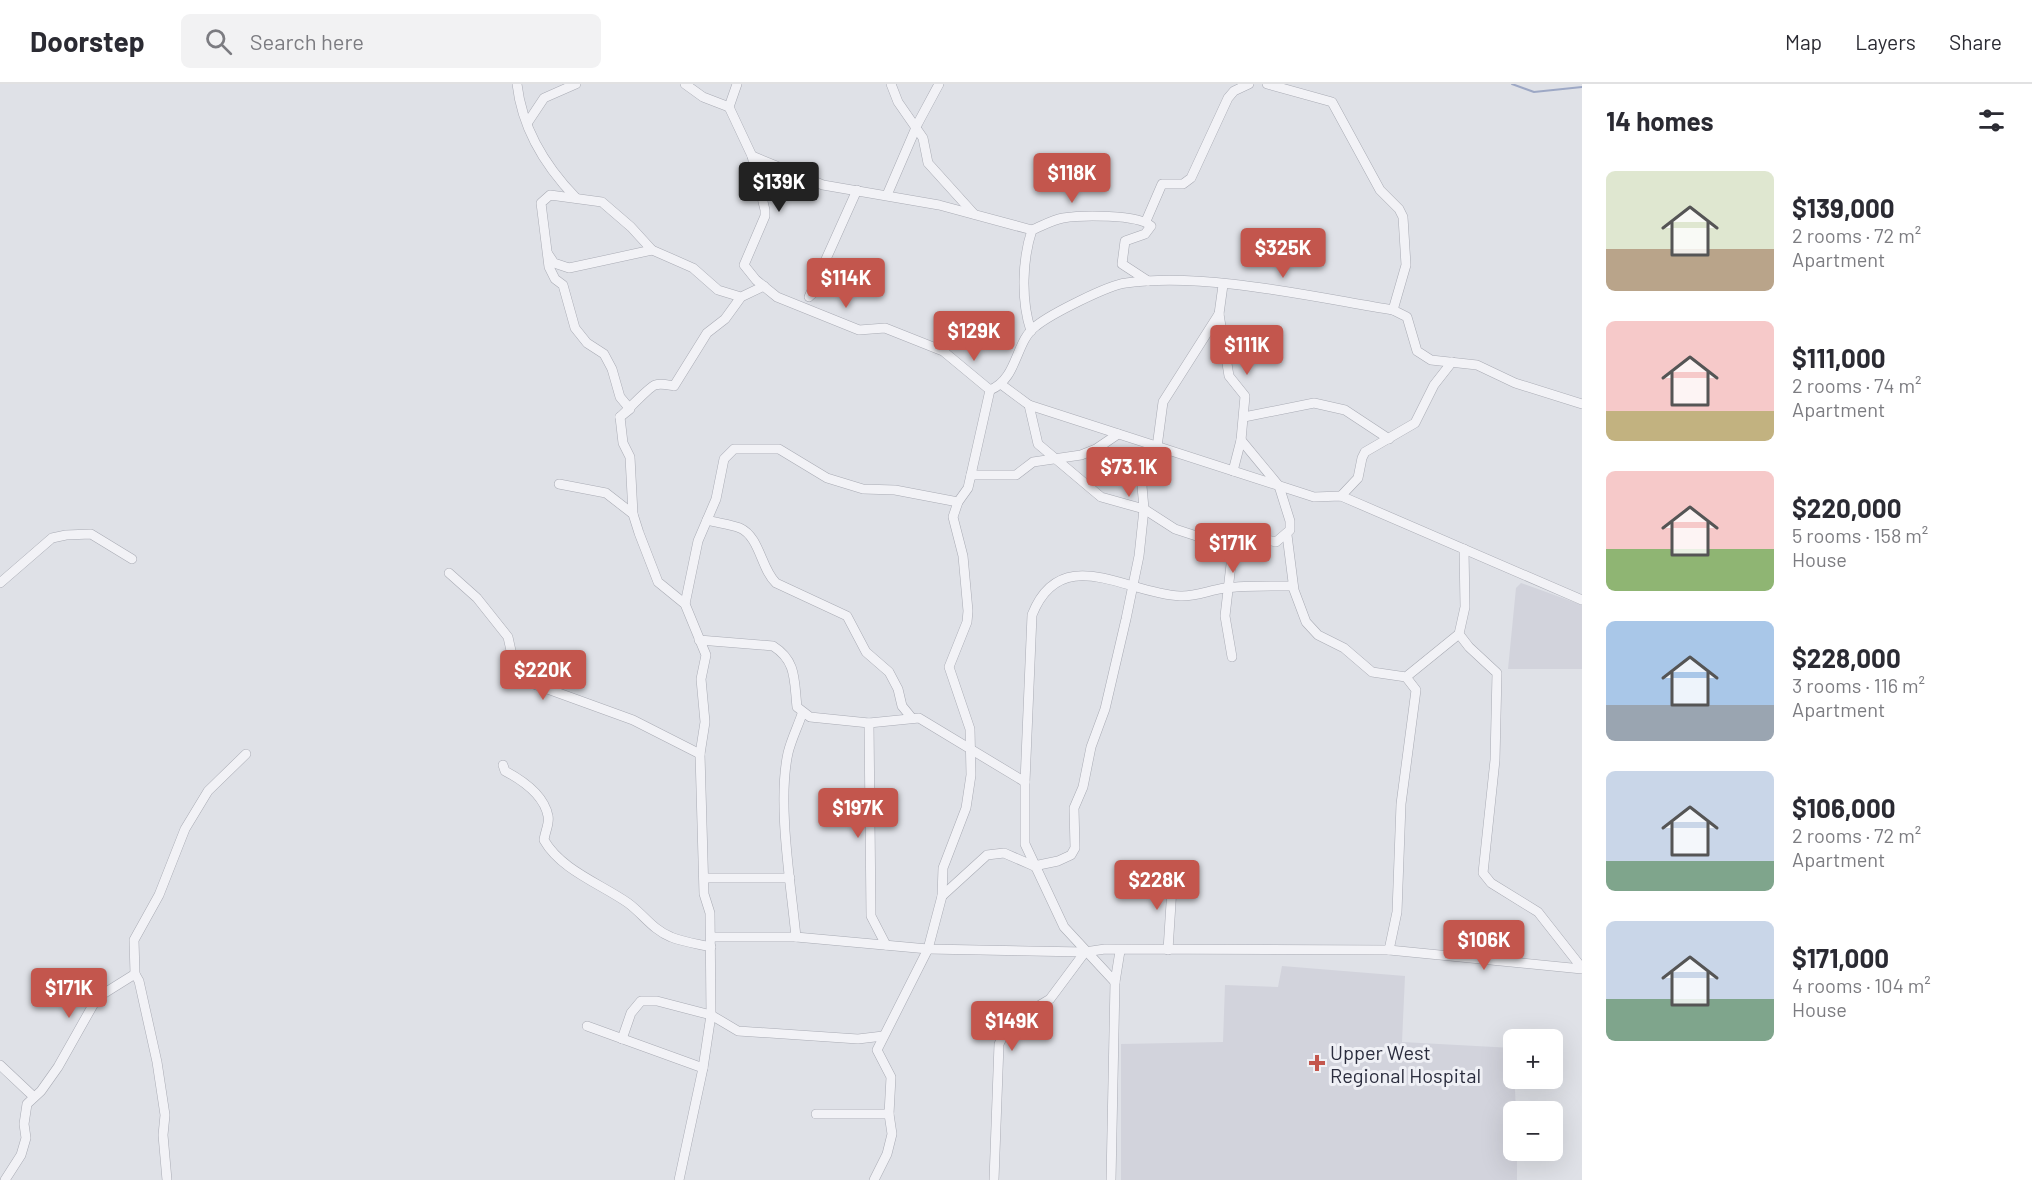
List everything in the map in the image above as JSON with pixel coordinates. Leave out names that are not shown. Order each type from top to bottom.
[{"type":"street","points":[[517,84],[520,103],[541,155],[576,198]]},
{"type":"street","points":[[528,122],[544,98],[576,84]]},
{"type":"street","points":[[729,107],[737,84]]},
{"type":"street","points":[[891,84],[910,123],[923,138],[928,163],[974,214]]},
{"type":"street","points":[[927,84],[933,94]]},
{"type":"street","points":[[887,195],[916,128],[939,84]]},
{"type":"street","points":[[1146,221],[1162,184],[1183,184],[1197,171],[1228,98],[1234,91],[1249,84]]},
{"type":"street","points":[[1268,84],[1332,102],[1380,190],[1399,209],[1403,217],[1406,265],[1393,310]]},
{"type":"street","points":[[687,85],[703,97],[729,107],[752,156],[764,198],[765,216],[744,265],[764,286],[777,297],[859,330],[885,328],[943,351],[990,390]]},
{"type":"street","points":[[752,156],[823,185],[887,195],[974,214],[1032,230],[1063,218],[1146,221],[1151,226],[1145,234],[1125,241],[1122,264],[1150,282]]},
{"type":"street","points":[[809,297],[857,190]]},
{"type":"street","points":[[620,417],[630,409],[620,397],[612,369],[604,354],[587,343],[575,328],[563,285],[555,279],[549,267],[541,202],[550,195],[602,202],[631,227],[652,250],[693,268],[718,290],[741,297]]},
{"type":"street","points":[[1031,331],[1024,306],[1028,244],[1032,230]]},
{"type":"street","points":[[546,252],[554,263],[569,268],[652,250]]},
{"type":"street","points":[[802,306],[848,263]]},
{"type":"street","points":[[990,390],[1002,385],[1031,331],[1071,306],[1121,284],[1187,280],[1393,310],[1407,316],[1417,351],[1431,360],[1477,365],[1515,383],[1582,404]]},
{"type":"street","points":[[1223,285],[1219,314],[1229,376],[1245,396],[1241,440],[1233,471]]},
{"type":"street","points":[[620,417],[655,385],[674,386],[707,333],[725,319],[741,297],[764,286]]},
{"type":"street","points":[[942,896],[987,855],[1004,854],[1034,866],[1058,861],[1071,855],[1075,848],[1074,808],[1083,787],[1091,747],[1105,709],[1126,619],[1144,509],[1142,486],[1157,447],[1163,402],[1219,314]]},
{"type":"street","points":[[1341,496],[1358,478],[1363,454],[1415,423],[1434,385],[1452,362]]},
{"type":"street","points":[[1002,385],[1029,405],[1157,447],[1314,497],[1341,496],[1582,600]]},
{"type":"street","points":[[874,1180],[887,1154],[892,1134],[889,1114],[891,1077],[877,1050],[928,949],[942,896],[943,868],[966,808],[971,775],[970,729],[949,667],[967,622],[968,611],[963,556],[953,517],[958,501],[968,488],[990,390]]},
{"type":"street","points":[[1244,417],[1314,403],[1345,410],[1389,439]]},
{"type":"street","points":[[1029,405],[1037,441],[1101,497],[1144,509],[1174,529],[1227,546],[1252,547],[1260,545],[1263,539],[1276,542],[1287,535]]},
{"type":"street","points":[[620,417],[622,443],[630,457],[633,514],[658,582],[685,604],[706,655],[702,679],[705,722],[700,754],[704,894],[710,913],[711,1016],[703,1068],[679,1180]]},
{"type":"street","points":[[971,475],[1016,475],[1033,462],[1053,457],[1080,455],[1096,449],[1118,434]]},
{"type":"street","points":[[1241,440],[1279,486],[1290,521],[1287,535],[1293,586],[1302,617],[1318,635],[1344,648],[1372,672],[1406,677],[1416,690],[1401,804],[1396,912],[1389,950]]},
{"type":"street","points":[[685,604],[698,541],[716,499],[724,459],[734,449],[779,450],[827,478],[863,489],[895,490],[958,501]]},
{"type":"street","points":[[559,484],[606,493],[633,514]]},
{"type":"street","points":[[707,520],[740,528],[749,534],[767,575],[776,583],[846,616],[866,652],[890,672],[898,689],[902,706],[911,717]]},
{"type":"street","points":[[0,583],[52,538],[66,535],[91,534],[132,559]]},
{"type":"street","points":[[1227,546],[1232,556],[1225,616],[1232,657]]},
{"type":"street","points":[[1406,677],[1459,634],[1465,607],[1464,549]]},
{"type":"street","points":[[449,573],[477,598],[508,637],[515,669],[531,683],[633,720],[700,754]]},
{"type":"street","points":[[1115,982],[1084,952],[1064,927],[1025,844],[1025,782],[1032,615],[1040,596],[1058,582],[1079,574],[1097,575],[1131,586],[1181,597],[1227,588],[1293,586]]},
{"type":"street","points":[[1459,634],[1468,647],[1497,673],[1495,760],[1483,873],[1491,883],[1538,912],[1582,969]]},
{"type":"street","points":[[699,639],[773,646],[782,652],[790,660],[797,707],[802,714],[810,717],[869,723],[919,718],[1025,782]]},
{"type":"street","points":[[795,937],[786,833],[788,753],[802,714]]},
{"type":"street","points":[[869,723],[871,916],[886,945]]},
{"type":"street","points":[[167,1180],[163,1135],[165,1115],[157,1062],[139,981],[135,974],[134,940],[159,895],[185,829],[208,791],[246,754]]},
{"type":"street","points":[[503,765],[505,771],[522,780],[533,791],[546,810],[549,819],[544,840],[549,848],[587,879],[626,902],[653,927],[671,938],[711,942],[795,937],[928,949],[1084,952],[1389,950],[1582,969]]},
{"type":"street","points":[[1168,951],[1173,872]]},
{"type":"street","points":[[704,878],[790,878]]},
{"type":"street","points":[[1111,1180],[1115,982],[1120,951]]},
{"type":"street","points":[[994,1180],[999,1044],[1010,1023],[1050,999],[1084,952]]},
{"type":"street","points":[[5,1180],[21,1155],[26,1138],[24,1110],[58,1067],[93,1005],[103,994],[135,974]]},
{"type":"street","points":[[622,1039],[631,1013],[641,1001],[657,1001],[711,1016],[738,1031],[858,1038],[883,1036]]},
{"type":"street","points":[[587,1026],[703,1068]]},
{"type":"street","points":[[0,1065],[34,1097]]},
{"type":"street","points":[[816,1114],[889,1114]]},
{"type":"shaded area","points":[[1521,583],[1582,605],[1582,669],[1508,669],[1516,588]]},
{"type":"shaded area","name":"Upper West Regional Hospital","points":[[1282,966],[1405,976],[1402,1042],[1503,1047],[1503,1089],[1515,1089],[1516,1101],[1503,1101],[1503,1161],[1517,1161],[1517,1180],[1121,1180],[1121,1044],[1223,1042],[1225,985],[1278,987]]},
{"type":"waterway","points":[[1512,84],[1534,92],[1582,87]]},
{"type":"place","name":"Upper West Regional Hospital","points":[[1317,1063]]}]
